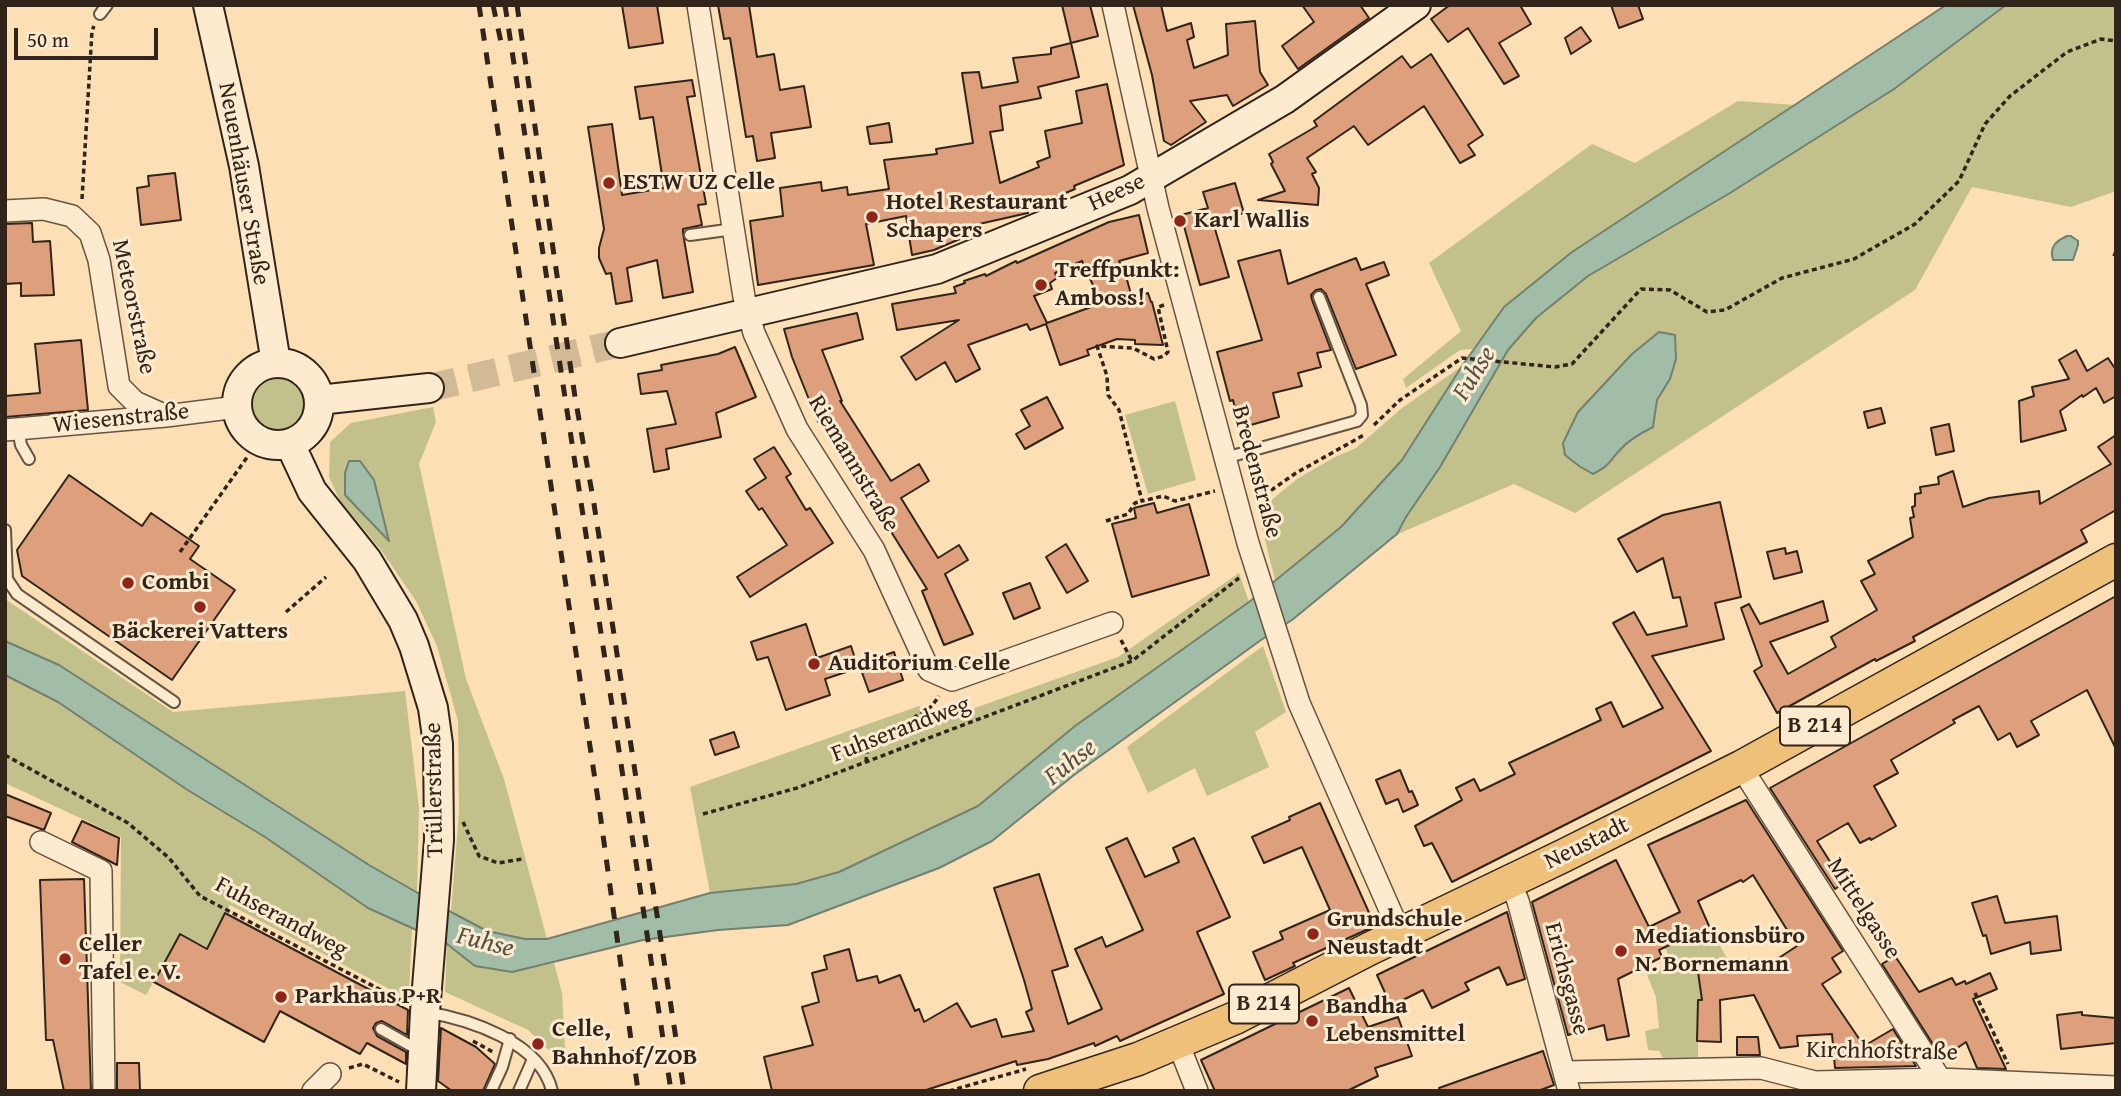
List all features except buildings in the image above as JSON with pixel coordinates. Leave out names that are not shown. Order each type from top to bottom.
[{"type":"main road","name":"Neustadt","points":[[1034,1080],[1129,1062],[1235,1018],[1360,954],[1395,921],[1510,882],[1741,768],[2116,560]]},
{"type":"street","name":"Neuenhäuser Straße","points":[[208,5],[244,166],[276,363]]},
{"type":"street","name":"Riemannstraße","points":[[698,5],[744,297],[754,333],[797,429],[874,550],[929,670],[952,680]]},
{"type":"street","name":"Bredenstraße","points":[[1113,5],[1158,208],[1226,458],[1250,571],[1299,703],[1395,921]]},
{"type":"street","name":"Heese","points":[[620,343],[937,269],[1117,195],[1152,178],[1285,99],[1416,5]]},
{"type":"street","points":[[5,211],[44,209],[72,216]]},
{"type":"street","name":"Meteorstraße","points":[[72,216],[90,233],[99,260],[119,386],[135,402],[166,416]]},
{"type":"street","points":[[276,363],[288,364],[309,377],[319,400],[318,414],[312,427],[303,437],[290,444],[278,446],[265,444],[245,430],[237,407],[243,382],[263,366],[276,363]]},
{"type":"street","points":[[319,400],[429,388]]},
{"type":"street","name":"Wiesenstraße","points":[[12,429],[237,407]]},
{"type":"street","name":"Trüllerstraße","points":[[290,444],[312,491],[367,560],[403,620],[433,708],[438,744],[439,840],[421,1004],[422,1053],[414,1088]]},
{"type":"street","points":[[952,680],[1112,623]]},
{"type":"street","name":"Mittelgasse","points":[[1741,768],[1940,1079]]},
{"type":"street","points":[[41,842],[101,871],[104,1091]]},
{"type":"street","name":"Erichsgasse","points":[[1510,882],[1518,901],[1566,1081]]},
{"type":"street","points":[[1178,1043],[1197,1091]]},
{"type":"street","name":"Kirchhofstraße","points":[[1566,1081],[1761,1068],[1815,1082],[1940,1079],[2116,1087]]},
{"type":"street","points":[[313,1091],[330,1074]]},
{"type":"lane","points":[[690,234],[734,229]]},
{"type":"lane","points":[[1226,458],[1357,421],[1362,415],[1361,405],[1319,297]]},
{"type":"lane","points":[[12,429],[29,459]]},
{"type":"lane","points":[[5,530],[7,579],[17,594],[174,702]]},
{"type":"lane","points":[[421,1004],[510,1039],[533,1059],[549,1078],[552,1091]]},
{"type":"lane","points":[[381,1029],[422,1053]]},
{"type":"lane","points":[[491,1091],[502,1068],[510,1039]]},
{"type":"lane","points":[[519,1091],[533,1059]]},
{"type":"lane","points":[[542,1091],[549,1078]]},
{"type":"path","points":[[72,216],[84,197],[92,31],[103,10]]},
{"type":"path","points":[[1250,505],[1296,472],[1359,439],[1400,400],[1461,358],[1555,366],[1572,363],[1641,289],[1670,290],[1707,312],[1726,310],[1782,278],[1854,259],[1916,224],[1959,181],[1985,124],[2010,96],[2067,52],[2101,39],[2116,41]]},
{"type":"path","points":[[1142,501],[1119,410],[1108,395],[1107,376],[1097,346],[1133,348],[1154,359],[1164,356],[1168,352],[1158,307],[1172,303]]},
{"type":"path","points":[[180,552],[248,456]]},
{"type":"path","points":[[1106,521],[1128,514],[1135,503],[1142,501],[1163,496],[1175,501],[1220,490]]},
{"type":"path","name":"Fuhserandweg","points":[[703,814],[797,788],[1132,661],[1250,571]]},
{"type":"path","points":[[286,612],[326,577]]},
{"type":"path","points":[[866,762],[867,751],[932,706],[952,680]]},
{"type":"path","name":"Fuhserandweg","points":[[5,755],[128,822],[169,858],[200,896],[421,1004]]},
{"type":"path","points":[[463,821],[479,856],[498,863],[522,859]]},
{"type":"path","points":[[1975,993],[2016,1082]]},
{"type":"path","points":[[330,1074],[363,1064],[414,1088]]},
{"type":"path","points":[[949,1091],[1034,1080]]},
{"type":"shaded area","points":[[2006,5],[2116,5],[2116,191],[2071,207],[1972,187],[1915,290],[1575,513],[1514,484],[1398,534],[1508,350],[1536,318],[1588,276],[1730,193],[1894,89]]},
{"type":"shaded area","points":[[1738,101],[1796,105],[1572,252],[1504,307],[1473,349],[1460,350],[1406,388],[1403,379],[1461,331],[1429,263],[1592,144],[1635,163]]},
{"type":"shaded area","points":[[1462,366],[1402,460],[1341,527],[1275,580],[1258,511],[1297,479],[1356,448],[1402,408]]},
{"type":"shaded area","points":[[279,379],[289,381],[297,387],[303,395],[303,415],[297,423],[289,429],[279,431],[269,429],[261,423],[255,415],[253,405],[255,395],[261,387],[269,381]]},
{"type":"shaded area","points":[[1175,401],[1196,480],[1148,494],[1125,415]]},
{"type":"shaded area","points":[[433,407],[436,422],[419,464],[466,679],[504,779],[547,939],[525,939],[487,931],[451,912],[459,811],[458,721],[437,646],[416,601],[381,550],[340,501],[329,477],[330,442],[351,423]]},
{"type":"shaded area","points":[[1239,573],[1249,602],[1075,726],[978,806],[839,872],[796,884],[710,893],[690,787],[919,706],[944,719],[1118,657]]},
{"type":"shaded area","points":[[5,599],[173,712],[405,691],[419,808],[417,892],[369,865],[59,665],[5,641]]},
{"type":"shaded area","points":[[1263,646],[1286,712],[1255,732],[1269,767],[1207,796],[1195,768],[1148,793],[1127,747]]},
{"type":"shaded area","points":[[5,675],[58,702],[186,789],[265,837],[368,908],[412,929],[409,991],[397,993],[230,905],[207,949],[180,935],[146,995],[120,982],[121,837],[5,783]]},
{"type":"shaded area","points":[[1709,926],[1729,962],[1702,1000],[1698,1000],[1698,1057],[1663,1058],[1659,1051],[1648,1050],[1645,1031],[1659,1028],[1656,997],[1647,975],[1672,964],[1661,938],[1690,935],[1695,944],[1706,938],[1702,929]]},
{"type":"shaded area","points":[[447,944],[475,966],[512,972],[554,963],[562,993],[566,1067],[528,1030],[445,992]]},
{"type":"water","name":"Fuhse","points":[[1946,5],[2006,5],[1894,89],[1730,193],[1588,276],[1536,318],[1508,350],[1440,467],[1397,534],[1292,620],[1074,775],[992,841],[939,868],[788,925],[718,930],[643,940],[512,972],[475,966],[447,944],[368,908],[265,837],[186,789],[58,702],[5,675],[5,641],[59,665],[369,865],[487,931],[525,939],[547,939],[710,893],[796,884],[839,872],[978,806],[1075,726],[1249,602],[1341,527],[1402,460],[1462,366],[1504,307],[1572,252]]},
{"type":"water","points":[[2067,236],[2078,241],[2073,260],[2053,260],[2054,245]]},
{"type":"water","points":[[1659,332],[1675,335],[1676,359],[1670,379],[1657,400],[1653,427],[1631,440],[1606,466],[1593,474],[1565,455],[1563,443],[1578,412],[1632,354]]},
{"type":"water","points":[[349,461],[360,461],[374,480],[389,541],[345,495],[345,473]]},
{"type":"tunnel","points":[[429,388],[620,343]]},
{"type":"railway","points":[[479,5],[600,813],[638,1091]]},
{"type":"railway","points":[[493,5],[501,42]]},
{"type":"railway","points":[[505,5],[671,1091]]},
{"type":"railway","points":[[517,5],[575,397],[594,504],[684,1091]]},
{"type":"place","name":"ESTW UZ Celle","points":[[609,183]]},
{"type":"place","name":"Hotel Restaurant Schapers","points":[[872,217]]},
{"type":"place","name":"Karl Wallis","points":[[1180,221]]},
{"type":"place","name":"Treffpunkt: Amboss!","points":[[1041,285]]},
{"type":"place","name":"Combi","points":[[128,583]]},
{"type":"place","name":"Bäckerei Vatters","points":[[200,607]]},
{"type":"place","name":"Auditorium Celle","points":[[814,664]]},
{"type":"place","name":"Grundschule Neustadt","points":[[1313,934]]},
{"type":"place","name":"Mediationsbüro N. Bornemann","points":[[1621,951]]},
{"type":"place","name":"Celler Tafel e. V.","points":[[65,959]]},
{"type":"place","name":"Parkhaus P+R","points":[[281,997]]},
{"type":"place","name":"Bandha Lebensmittel","points":[[1312,1021]]},
{"type":"place","name":"Celle, Bahnhof/ZOB","points":[[538,1044]]}]
